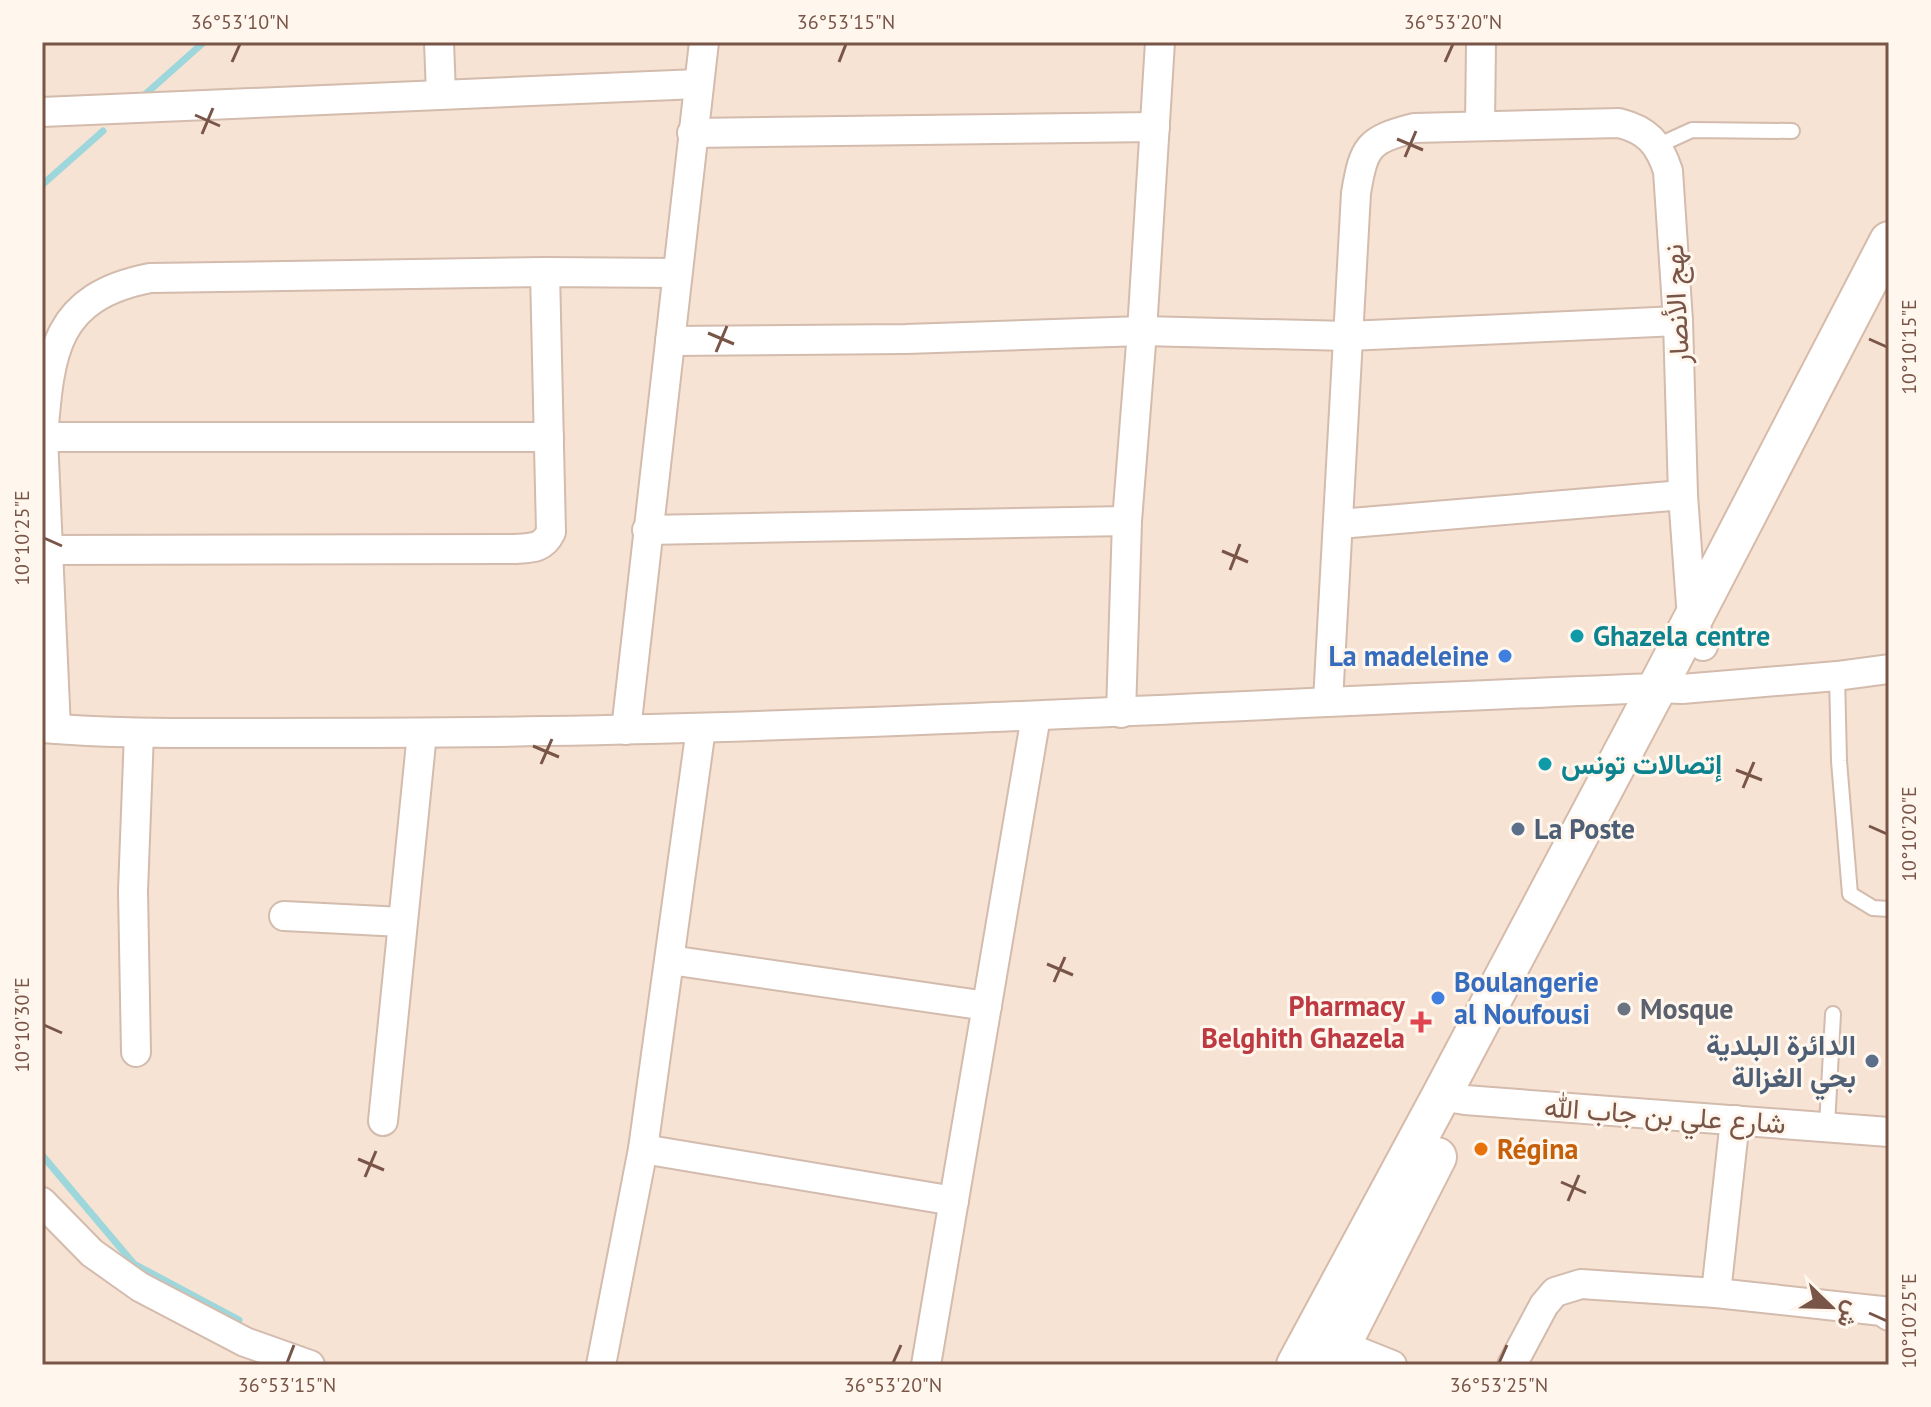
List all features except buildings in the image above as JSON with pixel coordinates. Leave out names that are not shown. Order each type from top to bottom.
[{"type":"street","points":[[439,42],[441,94]]},
{"type":"street","points":[[626,730],[704,42]]},
{"type":"street","points":[[1121,713],[1127,521],[1160,42]]},
{"type":"street","points":[[1480,126],[1481,42]]},
{"type":"street","points":[[42,112],[698,84]]},
{"type":"street","points":[[1328,701],[1356,193],[1360,172],[1373,142],[1383,136],[1414,128],[1619,123],[1637,128],[1657,146]]},
{"type":"street","points":[[692,133],[1155,127]]},
{"type":"street","name":"نهج الأنصار","points":[[1657,146],[1668,171],[1678,321],[1683,495],[1698,633]]},
{"type":"street","points":[[1296,1365],[1453,1098],[1670,688],[1889,241]]},
{"type":"street","points":[[47,550],[535,548],[546,543],[551,532],[545,272]]},
{"type":"street","points":[[676,273],[150,278],[123,284],[96,296],[77,314],[56,345],[47,394],[43,437],[49,729],[139,733],[422,733],[701,728],[1670,688],[1837,676],[1889,669]]},
{"type":"street","points":[[1698,633],[1889,292]]},
{"type":"street","points":[[670,341],[906,339],[1142,331],[1348,336],[1678,321]]},
{"type":"street","points":[[43,437],[549,437]]},
{"type":"street","points":[[1339,524],[1683,495]]},
{"type":"street","points":[[647,530],[1127,521]]},
{"type":"street","points":[[926,1365],[1036,716]]},
{"type":"street","points":[[601,1365],[643,1149],[701,728]]},
{"type":"street","points":[[136,1052],[133,891],[139,733]]},
{"type":"street","points":[[383,1121],[422,733]]},
{"type":"street","points":[[284,916],[402,922]]},
{"type":"street","points":[[670,960],[987,1006]]},
{"type":"street","points":[[1392,1365],[1336,1355],[1453,1098]]},
{"type":"street","name":"شارع علي بن جاب الله","points":[[1453,1098],[1889,1132]]},
{"type":"street","points":[[1716,1293],[1735,1120]]},
{"type":"street","points":[[643,1149],[954,1201]]},
{"type":"street","points":[[42,1202],[92,1253],[140,1287],[245,1342],[310,1365]]},
{"type":"street","points":[[1512,1365],[1544,1305],[1555,1292],[1581,1284],[1716,1293],[1882,1311],[1889,1316]]},
{"type":"lane","points":[[1657,146],[1692,130],[1792,131]]},
{"type":"lane","points":[[1837,676],[1839,761],[1850,894],[1873,908],[1889,909]]},
{"type":"lane","points":[[1827,1126],[1833,1014]]},
{"type":"shaded area","points":[[42,42],[1889,42],[1889,1365],[42,1365]]},
{"type":"waterway","points":[[140,99],[204,42]]},
{"type":"waterway","points":[[42,185],[103,131]]},
{"type":"waterway","points":[[42,1155],[134,1264],[239,1320]]},
{"type":"place","name":"Ghazela centre","points":[[1577,636]]},
{"type":"place","name":"La madeleine","points":[[1505,656]]},
{"type":"place","name":"إتصالات تونس","points":[[1545,764]]},
{"type":"place","name":"La Poste","points":[[1518,829]]},
{"type":"place","name":"Boulangerie al Noufousi","points":[[1438,998]]},
{"type":"place","name":"Mosque","points":[[1624,1009]]},
{"type":"place","name":"Pharmacy Belghith Ghazela","points":[[1421,1022]]},
{"type":"place","name":"الدائرة البلدية بحي الغزالة","points":[[1872,1061]]},
{"type":"place","name":"Régina","points":[[1481,1149]]}]
